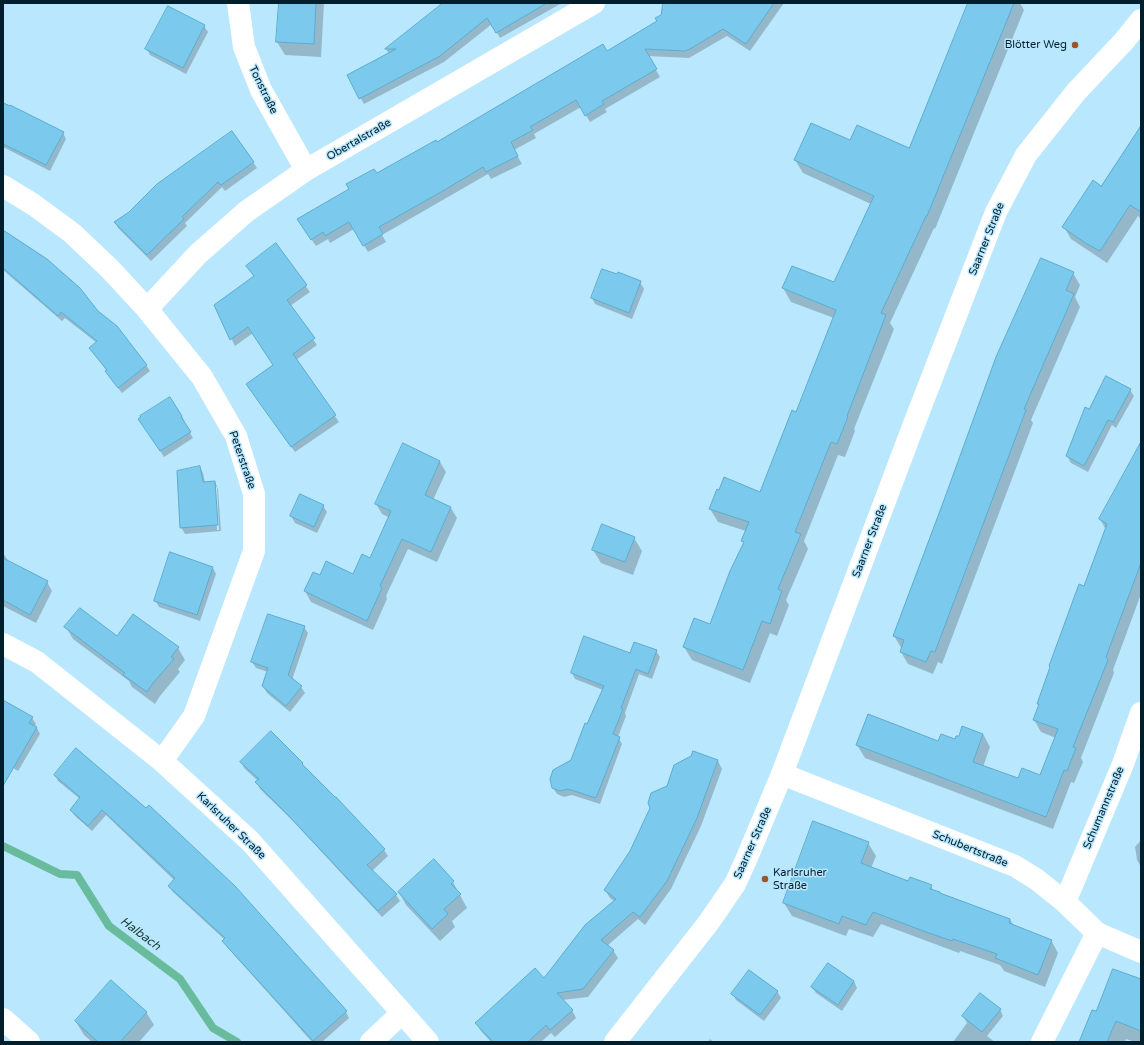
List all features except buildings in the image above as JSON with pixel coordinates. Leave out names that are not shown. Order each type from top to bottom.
[{"type":"street","name":"Tonstraße","points":[[238,3],[244,47],[261,90],[306,170]]},
{"type":"street","name":"Obertalstraße","points":[[147,309],[198,254],[247,211],[306,170],[594,3]]},
{"type":"street","name":"Saarner Straße","points":[[617,1041],[709,922],[735,884],[765,817],[782,774],[897,468],[996,212],[1026,155],[1076,92],[1132,37],[1141,20]]},
{"type":"street","name":"Peterstraße","points":[[3,186],[34,205],[72,233],[110,269],[147,309],[202,376],[233,429],[254,494],[254,551],[194,716],[162,761]]},
{"type":"street","name":"Karlsruher Straße","points":[[3,644],[37,662],[162,761],[250,841],[428,1042]]},
{"type":"street","name":"Schumannstraße","points":[[1065,902],[1122,764],[1141,713]]},
{"type":"street","name":"Schubertstraße","points":[[782,774],[1015,866],[1036,879],[1065,902],[1098,933],[1141,952]]},
{"type":"street","points":[[1042,1042],[1098,933]]},
{"type":"street","points":[[370,1042],[402,1013]]},
{"type":"street","points":[[3,1018],[29,1042]]},
{"type":"waterway","name":"Halbach","points":[[3,846],[60,874],[77,875],[109,926],[180,979],[213,1028],[237,1042]]},
{"type":"place","name":"Blötter Weg","points":[[1075,45]]},
{"type":"place","name":"Karlsruher Straße","points":[[765,879]]}]
